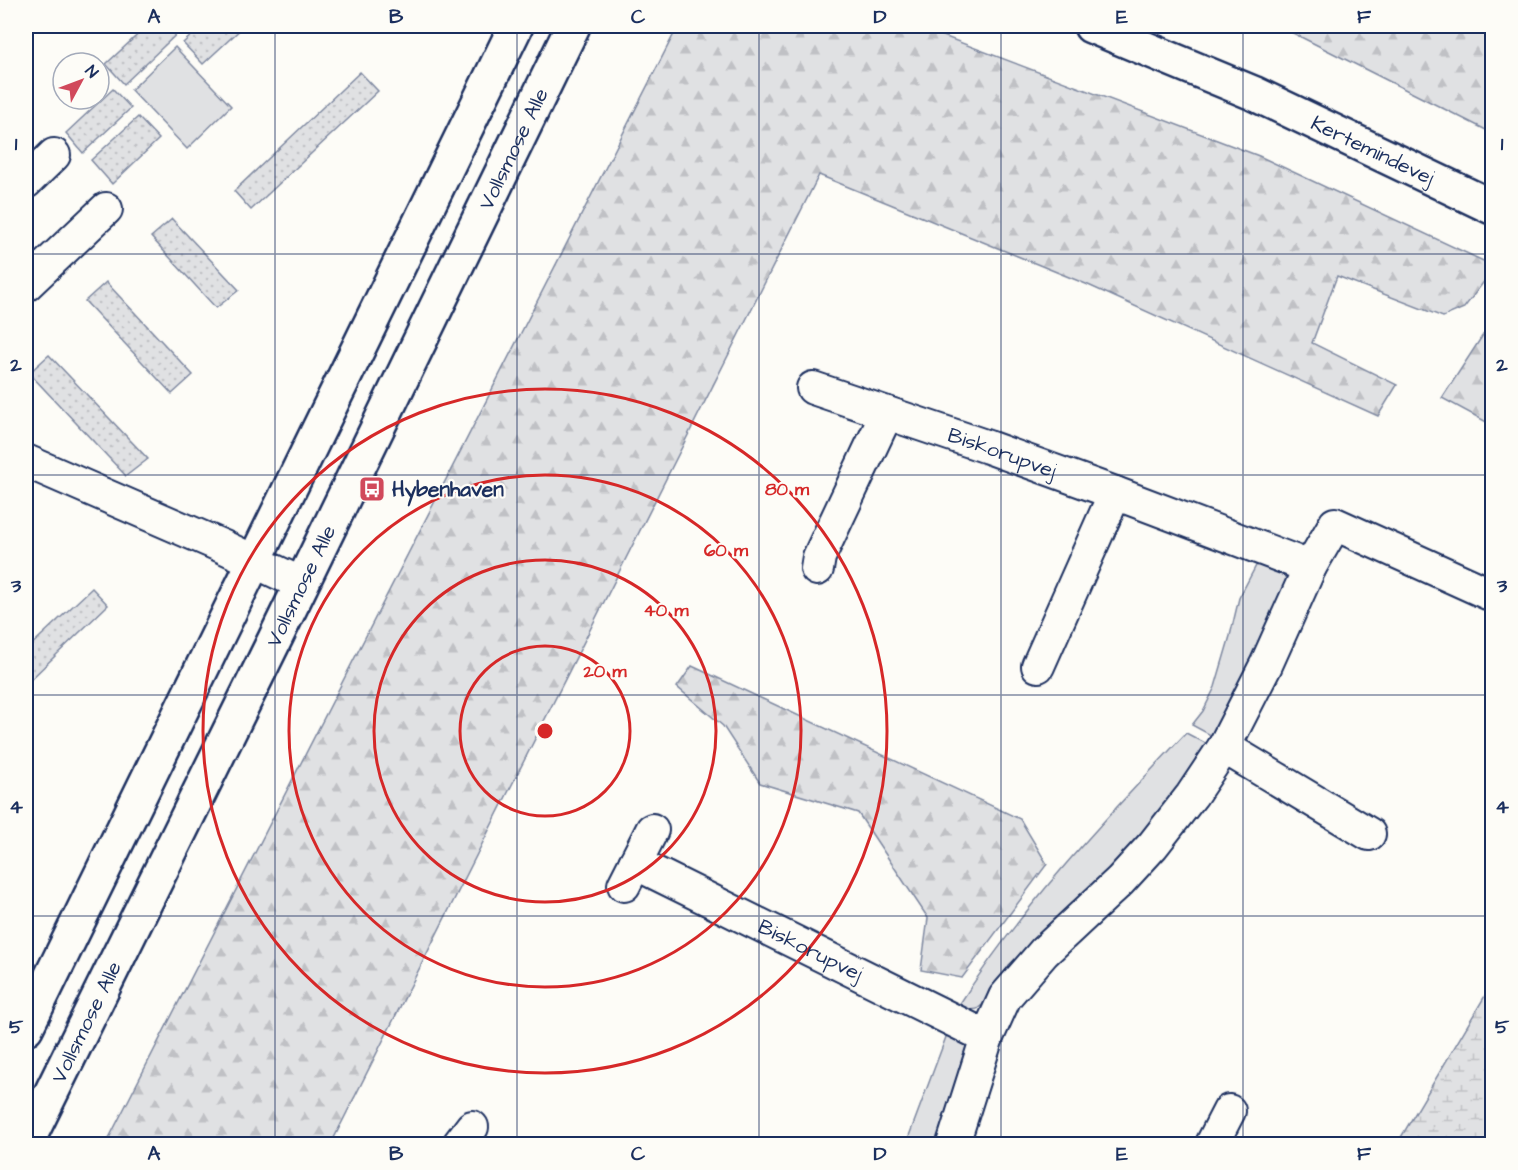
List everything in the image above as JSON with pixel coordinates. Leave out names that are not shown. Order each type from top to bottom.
[{"type":"street","points":[[26,1028],[516,26]]},
{"type":"street","name":"Vollsmose Alle","points":[[26,1144],[302,584],[573,26]]},
{"type":"street","name":"Kertemindevej","points":[[1091,26],[1252,93],[1492,207]]},
{"type":"street","name":"Kertemindevej","points":[[1136,26],[1252,93]]},
{"type":"street","points":[[26,182],[54,155]]},
{"type":"street","points":[[26,285],[106,209]]},
{"type":"street","name":"Biskorupvej","points":[[813,388],[1115,493],[1310,567]]},
{"type":"street","points":[[817,569],[819,557],[887,413]]},
{"type":"street","points":[[26,461],[302,584]]},
{"type":"street","points":[[1038,666],[1115,493]]},
{"type":"street","points":[[958,1143],[987,1037],[1005,997],[1044,952],[1119,881],[1153,845],[1192,795],[1224,747],[1266,665],[1310,567],[1335,524],[1492,595]]},
{"type":"street","points":[[1224,747],[1369,834]]},
{"type":"street","name":"Biskorupvej","points":[[652,830],[630,874],[987,1037]]},
{"type":"street","points":[[1212,1144],[1229,1111]]},
{"type":"green space","points":[[147,26],[185,26],[124,84],[111,70],[111,59]]},
{"type":"green space","points":[[202,26],[244,26],[203,64],[183,43]]},
{"type":"green space","points":[[678,26],[917,26],[1259,156],[1492,265],[1492,271],[1464,308],[1443,317],[1337,276],[1312,343],[1397,385],[1378,416],[1086,284],[819,175],[331,1144],[106,1144]]},
{"type":"green space","points":[[1279,26],[1492,26],[1492,133]]},
{"type":"green space","points":[[175,47],[231,106],[187,149],[131,90]]},
{"type":"green space","points":[[360,72],[378,91],[251,210],[234,191]]},
{"type":"green space","points":[[113,89],[131,108],[83,153],[66,133],[90,111],[111,111],[111,91]]},
{"type":"green space","points":[[138,117],[159,139],[112,184],[91,160]]},
{"type":"green space","points":[[172,219],[239,290],[216,308],[151,237]]},
{"type":"green space","points":[[106,282],[193,375],[172,394],[85,301]]},
{"type":"green space","points":[[1492,321],[1492,425],[1442,398]]},
{"type":"green space","points":[[49,355],[148,459],[126,476],[29,373]]},
{"type":"green space","points":[[1258,562],[1282,572],[1291,588],[1216,738],[1192,725],[1203,711],[1215,687],[1239,598]]},
{"type":"green space","points":[[92,588],[108,605],[26,684],[26,650]]},
{"type":"green space","points":[[692,666],[1020,819],[1047,864],[962,978],[921,970],[928,918],[858,813],[760,783],[723,726],[677,687]]},
{"type":"green space","points":[[1186,733],[1211,746],[1126,857],[1009,965],[986,1002],[977,1009],[969,1010],[959,1005],[1010,932],[1066,864]]},
{"type":"green space","points":[[1492,984],[1492,1144],[1397,1144]]},
{"type":"green space","points":[[949,1029],[963,1036],[971,1051],[940,1144],[906,1144]]},
{"type":"place","name":"Hybenhaven","points":[[372,489]]}]
